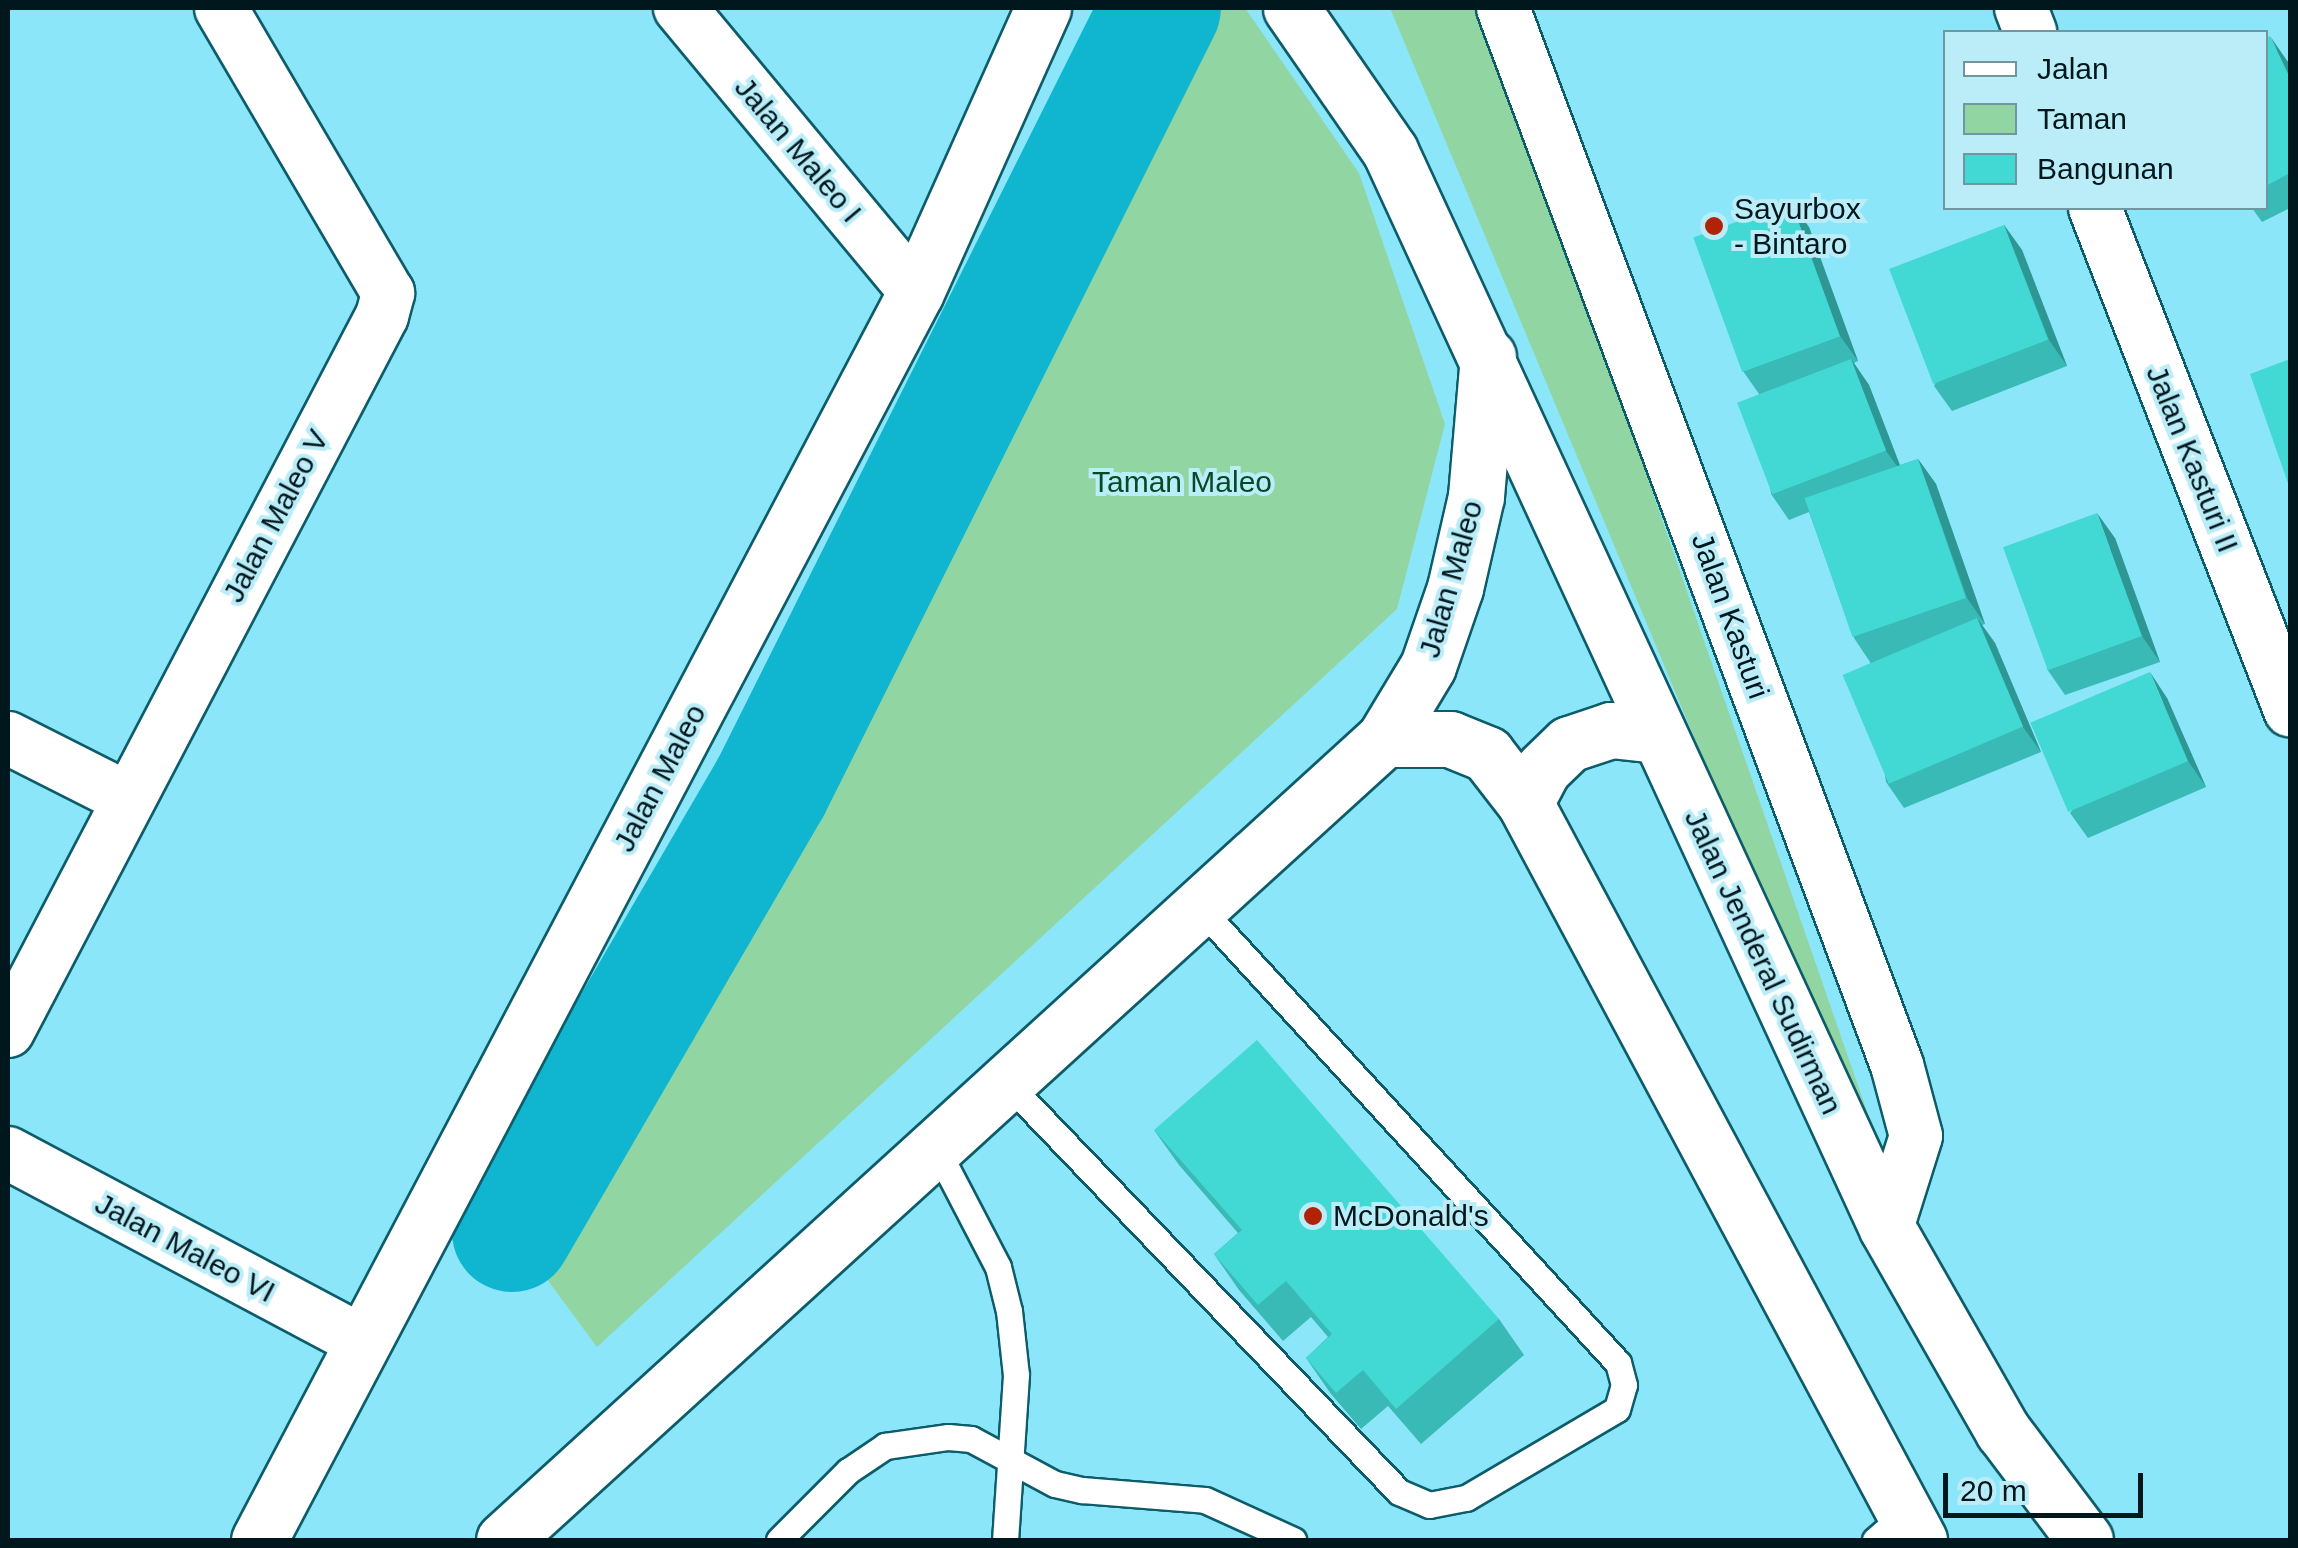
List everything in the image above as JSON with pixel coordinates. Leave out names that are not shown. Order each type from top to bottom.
[{"type":"street","name":"Jalan Maleo V","points":[[8,1031],[382,316],[388,293],[221,8]]},
{"type":"street","name":"Jalan Maleo I","points":[[680,8],[916,292]]},
{"type":"street","name":"Jalan Maleo","points":[[259,1540],[916,292],[1043,8]]},
{"type":"street","name":"Jalan Kasturi","points":[[1503,8],[1897,1064],[1916,1136],[1886,1228]]},
{"type":"street","name":"Jalan Jenderal Sudirman","points":[[1295,9],[1390,151],[1886,1228],[2003,1430],[2086,1540]]},
{"type":"street","name":"Jalan Kasturi II","points":[[2096,210],[2290,710]]},
{"type":"street","name":"Jalan Maleo","points":[[504,1540],[1384,739],[1428,666],[1455,588],[1476,496],[1488,357]]},
{"type":"street","points":[[1524,802],[1543,769],[1569,744],[1611,730],[1657,735]]},
{"type":"street","points":[[8,738],[127,798]]},
{"type":"street","points":[[1384,739],[1450,739],[1488,754],[1524,802],[1898,1533]]},
{"type":"street","name":"Jalan Maleo VI","points":[[8,1153],[363,1342]]},
{"type":"street","points":[[284,1493],[311,1540]]},
{"type":"lane","points":[[1006,1082],[1399,1492],[1429,1505],[1466,1498],[1617,1409],[1624,1385],[1618,1363],[1199,907]]},
{"type":"lane","points":[[935,1146],[998,1267],[1009,1311],[1016,1375],[1007,1459],[1005,1540]]},
{"type":"lane","points":[[779,1540],[848,1472],[886,1446],[948,1437],[972,1440],[1082,1490],[1205,1500],[1293,1540]]},
{"type":"green space","name":"Taman Maleo","points":[[1156,8],[1245,8],[1359,173],[1445,424],[1397,609],[597,1347],[512,1232],[1115,100]]},
{"type":"green space","points":[[1390,8],[1485,8],[1881,1152],[1712,780]]},
{"type":"building","points":[[2268,37],[2290,78],[2290,173],[2268,185]]},
{"type":"building","points":[[1791,202],[1840,336],[1742,372],[1693,238]]},
{"type":"building","points":[[2004,225],[2048,340],[1933,384],[1889,269]]},
{"type":"building","points":[[1851,359],[1886,450],[1772,494],[1737,403]]},
{"type":"building","points":[[2290,359],[2290,489],[2250,374]]},
{"type":"building","points":[[1918,459],[1966,598],[1852,637],[1805,498]]},
{"type":"building","points":[[2097,513],[2142,636],[2048,670],[2003,547]]},
{"type":"building","points":[[1977,618],[2023,727],[1889,784],[1843,675]]},
{"type":"building","points":[[2150,672],[2188,761],[2068,812],[2030,723]]},
{"type":"building","name":"McDonald's","points":[[1257,1040],[1499,1319],[1396,1409],[1363,1370],[1336,1393],[1306,1358],[1332,1334],[1286,1281],[1258,1305],[1214,1254],[1242,1230],[1154,1130]]},
{"type":"waterway","points":[[512,1232],[771,787],[1161,8]]},
{"type":"place","name":"Sayurbox - Bintaro","points":[[1714,226]]},
{"type":"place","name":"McDonald's","points":[[1313,1216]]}]
